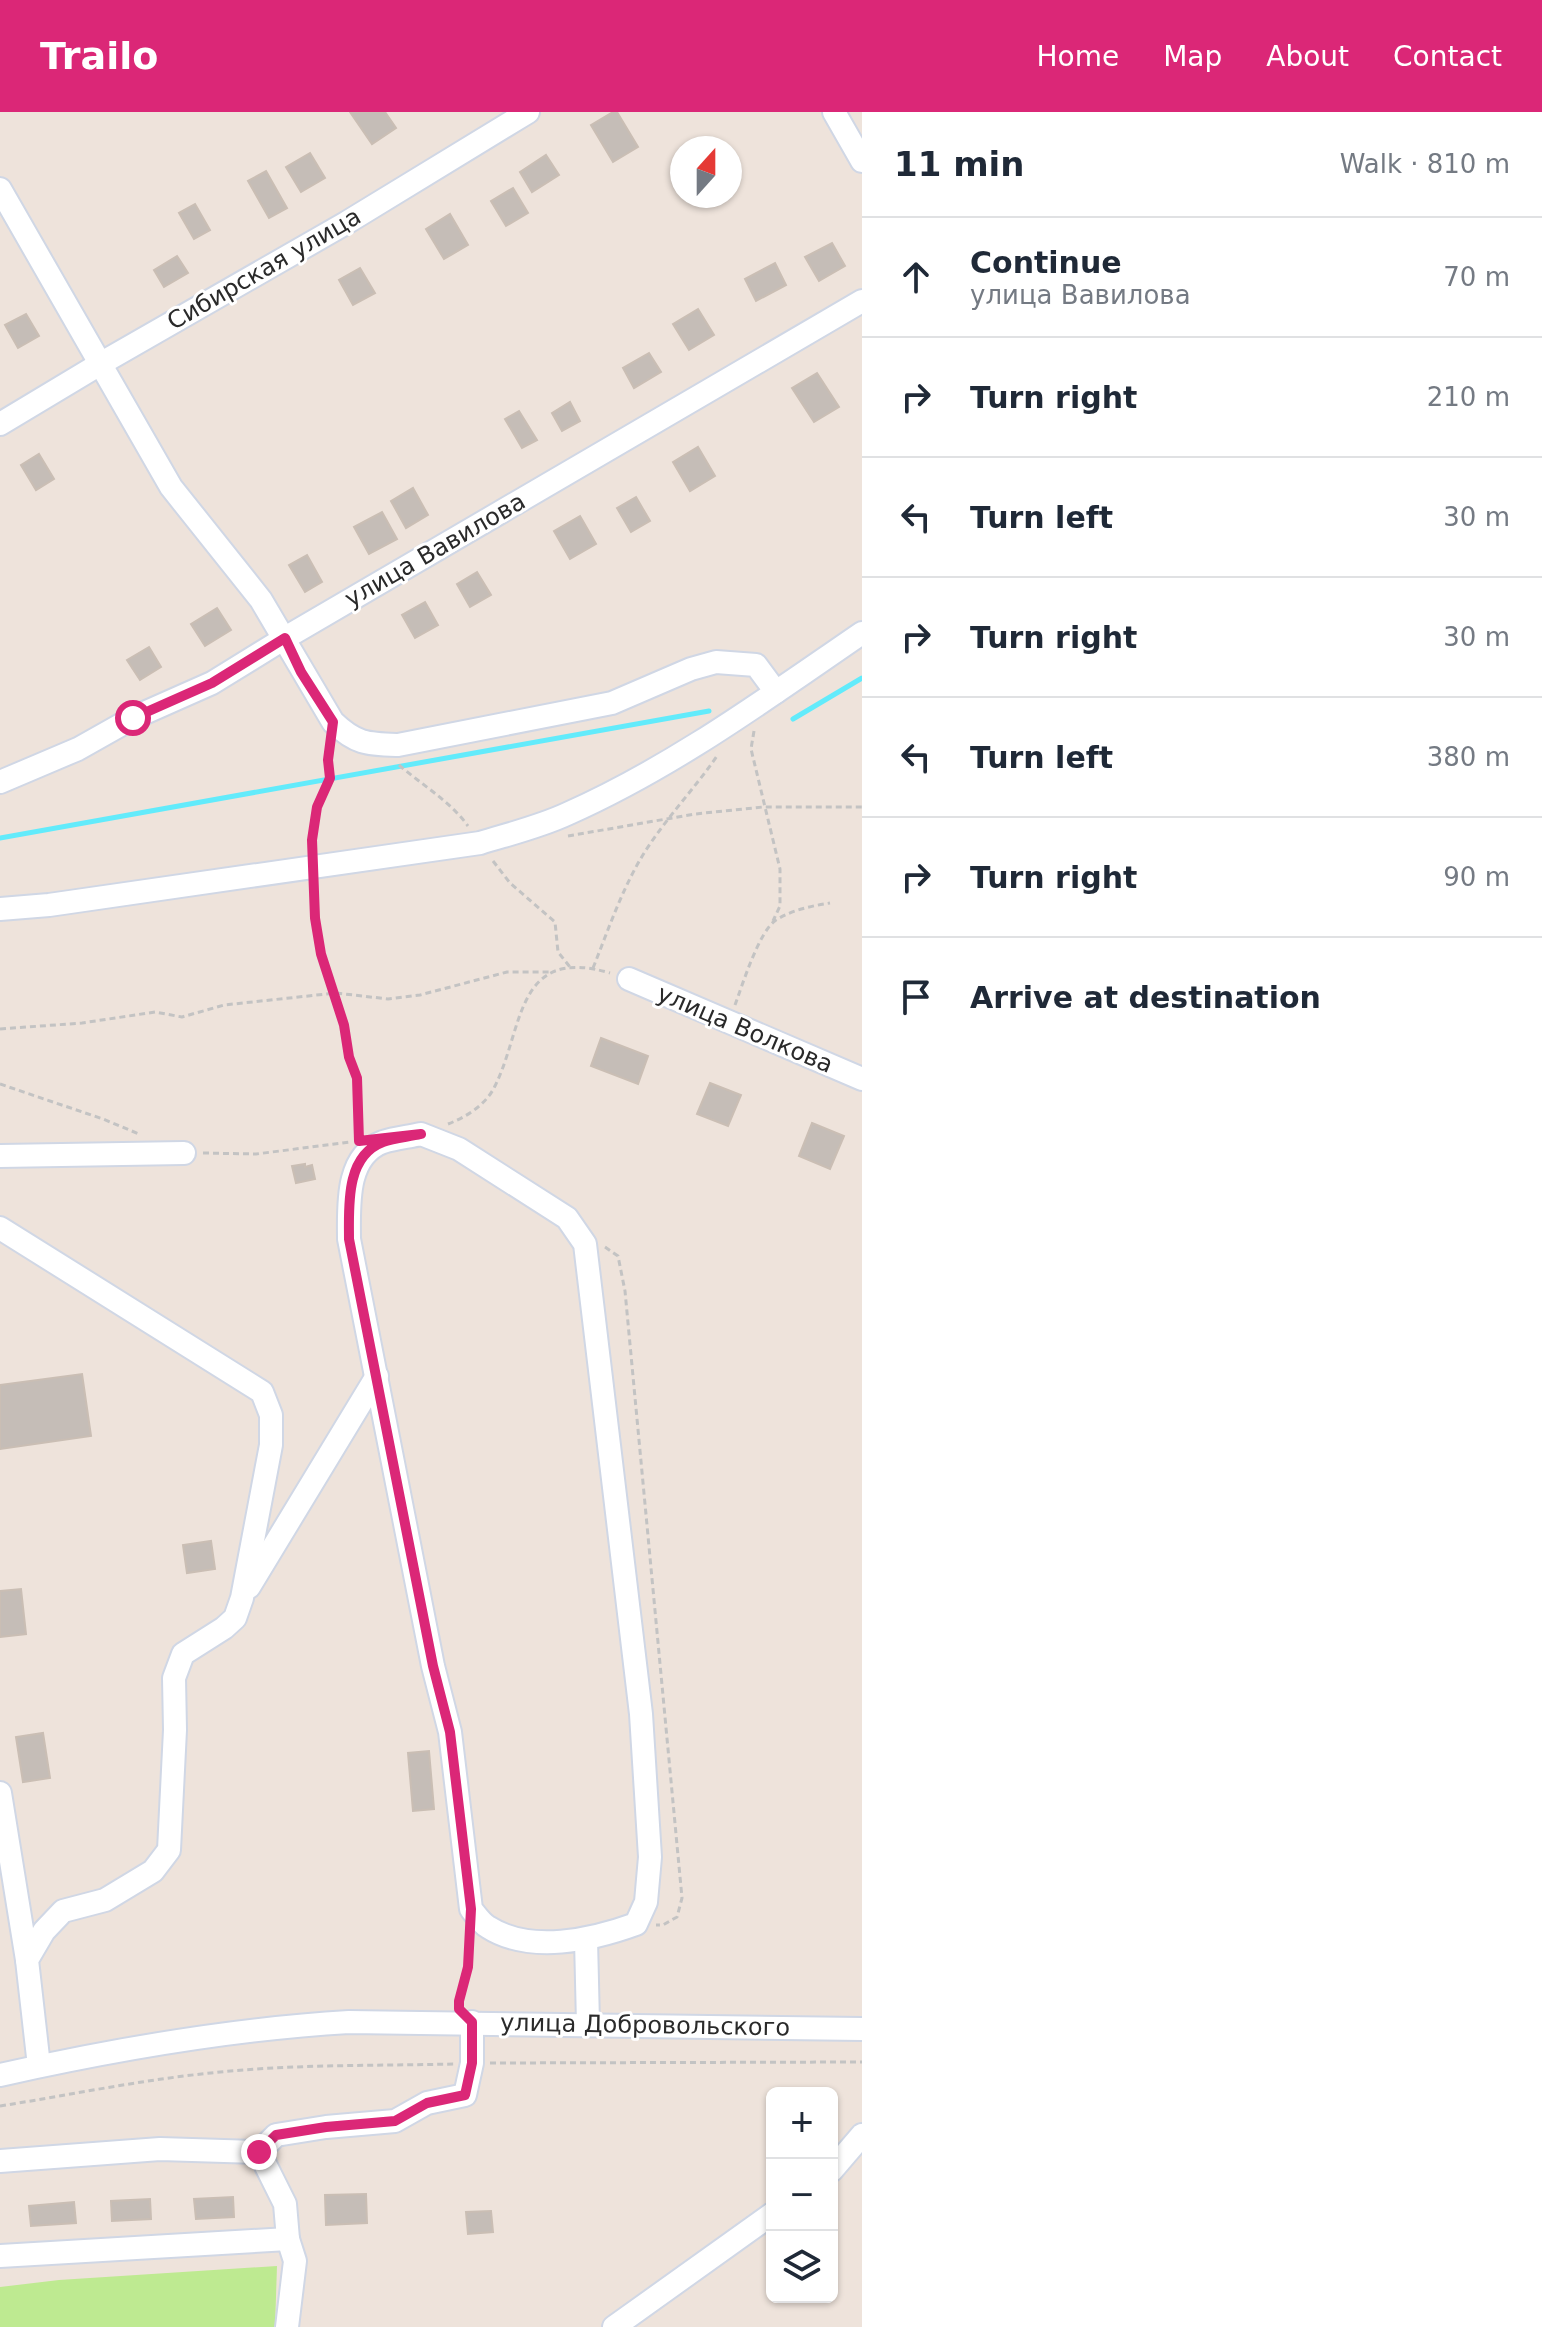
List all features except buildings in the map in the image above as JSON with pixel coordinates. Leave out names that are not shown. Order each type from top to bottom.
[{"type":"street","name":"Сибирская улица","points":[[0,424],[346,223],[528,112]]},
{"type":"street","points":[[834,112],[862,161]]},
{"type":"street","points":[[0,189],[171,487],[261,600],[285,638],[301,672],[333,722],[348,736],[365,744],[398,745],[612,703],[691,669],[716,662],[756,665],[768,698]]},
{"type":"street","name":"улица Вавилова","points":[[0,782],[78,749],[133,718],[212,683],[862,301]]},
{"type":"street","points":[[0,909],[480,843],[528,829],[567,814],[670,760],[862,633]]},
{"type":"street","name":"улица Волкова","points":[[629,979],[862,1079]]},
{"type":"street","points":[[421,1134],[459,1149],[567,1218],[585,1244],[641,1714],[650,1857],[646,1902],[636,1924],[586,1939],[527,1941],[486,1926],[471,1909],[450,1732],[433,1666],[349,1239],[349,1192],[361,1157],[380,1143],[421,1134]]},
{"type":"street","points":[[0,1156],[184,1153]]},
{"type":"street","points":[[0,1228],[262,1392],[271,1415],[271,1445],[242,1598],[235,1618],[183,1654],[174,1678],[175,1730],[169,1850],[153,1871],[105,1900],[63,1911],[44,1931],[27,1960]]},
{"type":"street","points":[[242,1598],[377,1376]]},
{"type":"street","points":[[0,1793],[27,1960],[39,2066]]},
{"type":"street","points":[[586,1939],[588,2024]]},
{"type":"street","name":"улица Добровольского","points":[[0,2075],[163,2042],[269,2027],[349,2022],[862,2029]]},
{"type":"street","points":[[0,2161],[160,2149],[259,2152],[276,2135],[395,2121],[427,2103],[465,2095],[472,2063],[472,2022]]},
{"type":"street","points":[[838,2163],[862,2135]]},
{"type":"street","points":[[259,2152],[285,2204],[288,2239],[295,2261],[287,2327]]},
{"type":"street","points":[[614,2327],[766,2218]]},
{"type":"street","points":[[0,2256],[288,2239]]},
{"type":"path","points":[[730,1020],[754,958],[780,906],[780,869],[751,749],[768,698]]},
{"type":"path","points":[[184,1153],[256,1154],[359,1141],[357,1078],[349,1057],[336,993],[321,954],[315,918],[312,867],[317,807],[330,778],[328,760],[333,722]]},
{"type":"path","points":[[593,968],[623,893],[645,851],[720,751]]},
{"type":"path","points":[[568,836],[763,807],[862,807]]},
{"type":"path","points":[[773,921],[804,908],[830,903]]},
{"type":"path","points":[[0,1029],[82,1023],[155,1012],[182,1017],[224,1005],[336,993],[388,999],[420,995],[507,972],[593,968],[629,979]]},
{"type":"path","points":[[421,1134],[464,1118],[495,1088],[526,996],[552,972]]},
{"type":"path","points":[[0,1084],[143,1136]]},
{"type":"path","points":[[605,1247],[618,1256],[625,1291],[682,1898],[677,1917],[663,1925],[636,1924]]},
{"type":"path","points":[[471,1909],[468,1967],[459,2009],[472,2022]]},
{"type":"path","points":[[0,2106],[144,2081],[282,2068],[472,2063],[862,2062]]},
{"type":"green space","points":[[277,2266],[275,2327],[0,2327],[0,2287],[59,2280]]},
{"type":"waterway","points":[[793,719],[862,678]]},
{"type":"waterway","points":[[0,838],[709,711]]},
{"type":"route","points":[[133,718],[212,683],[285,638],[301,672],[333,722],[328,760],[330,778],[317,807],[312,840],[315,918],[321,954],[336,993],[349,1057],[357,1078],[359,1141],[421,1134],[380,1143],[361,1157],[349,1192],[349,1239],[433,1666],[450,1732],[471,1909],[468,1967],[459,2009],[472,2022],[472,2063],[465,2095],[427,2103],[395,2121],[276,2135],[259,2152]]}]
